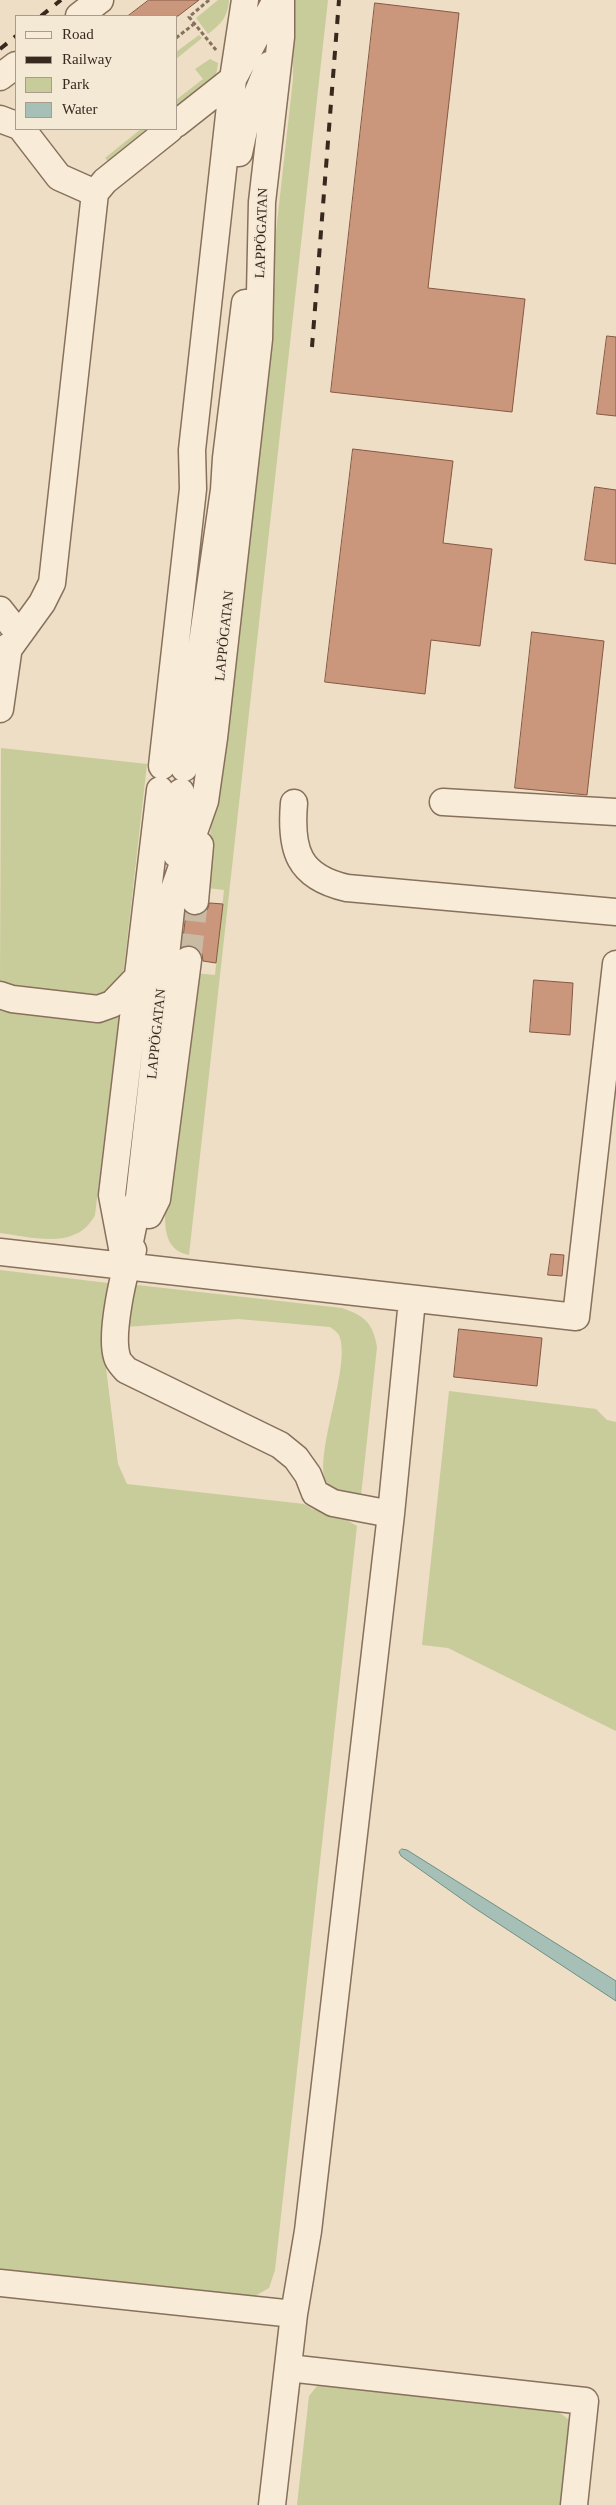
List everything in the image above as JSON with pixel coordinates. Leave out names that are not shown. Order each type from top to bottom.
[{"type":"street","points":[[80,15],[100,0]]},
{"type":"street","name":"LAPPÖGATAN","points":[[125,1266],[139,1197],[184,897],[178,783],[193,489],[191,460],[233,79],[245,0]]},
{"type":"street","points":[[178,122],[233,79],[276,0]]},
{"type":"street","name":"LAPPÖGATAN","points":[[125,1266],[112,1195],[136,979],[178,783],[220,688],[258,339],[262,202],[281,37],[281,0]]},
{"type":"street","points":[[229,426],[216,362],[237,162],[246,121],[281,37]]},
{"type":"street","points":[[0,77],[15,66]]},
{"type":"street","points":[[0,119],[15,124]]},
{"type":"street","points":[[23,130],[59,177],[96,194]]},
{"type":"street","points":[[10,647],[42,603],[52,583],[96,194],[105,181],[169,130]]},
{"type":"street","points":[[178,783],[224,490],[229,426],[242,319],[262,202]]},
{"type":"street","points":[[0,610],[10,647],[0,708]]},
{"type":"street","points":[[443,802],[616,812]]},
{"type":"street","points":[[294,803],[292,830],[294,845],[302,862],[321,880],[331,884],[347,888],[616,912]]},
{"type":"street","points":[[188,960],[157,1199],[125,1266],[116,1336],[117,1358],[126,1370],[280,1445],[296,1458],[308,1475],[315,1493],[333,1503],[391,1514]]},
{"type":"street","points":[[0,1252],[576,1317],[616,964]]},
{"type":"street","points":[[0,994],[12,999],[98,1009],[112,1004],[136,979]]},
{"type":"street","points":[[272,2505],[294,2314],[308,2231],[391,1514],[412,1300]]},
{"type":"street","points":[[0,2283],[294,2314]]},
{"type":"street","points":[[288,2368],[585,2401],[574,2505]]},
{"type":"path","points":[[209,0],[189,17],[217,52]]},
{"type":"path","points":[[178,36],[194,24]]},
{"type":"green space","points":[[218,0],[229,0],[227,11],[220,23],[208,34],[196,18]]},
{"type":"green space","points":[[292,0],[328,0],[189,1255],[176,1250],[169,1241],[165,1215],[193,973],[215,975],[224,890],[207,888],[212,807],[293,79]]},
{"type":"green space","points":[[199,35],[202,38],[178,57],[178,51]]},
{"type":"green space","points":[[210,59],[218,63],[216,75],[178,105],[178,98],[203,79],[195,69]]},
{"type":"green space","points":[[140,130],[149,130],[109,162],[105,158]]},
{"type":"green space","points":[[1,748],[147,764],[123,977],[99,998],[0,986]]},
{"type":"green space","points":[[0,1005],[98,1020],[111,1020],[119,1016],[95,1215],[87,1226],[77,1234],[65,1238],[40,1239],[0,1233]]},
{"type":"green space","points":[[0,1270],[108,1283],[112,1291],[106,1368],[118,1464],[127,1484],[304,1504],[312,1509],[343,1518],[357,1526],[275,2270],[269,2288],[253,2297],[0,2270]]},
{"type":"green space","points":[[137,1285],[342,1308],[357,1314],[367,1322],[373,1332],[377,1347],[361,1496],[334,1492],[325,1479],[323,1463],[342,1354],[340,1338],[336,1332],[330,1327],[238,1319],[125,1327],[132,1292]]},
{"type":"green space","points":[[449,1391],[596,1409],[607,1420],[616,1422],[616,1731],[448,1648],[422,1645]]},
{"type":"green space","points":[[326,2385],[556,2410],[572,2422],[568,2505],[297,2505],[309,2396],[317,2386]]},
{"type":"water","points":[[402,1849],[407,1850],[616,1981],[616,2001],[473,1907],[401,1856],[399,1852]]},
{"type":"building","points":[[149,0],[199,0],[178,16],[129,15]]},
{"type":"building","points":[[375,3],[459,13],[428,288],[525,299],[512,412],[331,392]]},
{"type":"building","points":[[607,336],[616,337],[616,416],[597,414]]},
{"type":"building","points":[[353,449],[453,461],[443,543],[492,549],[480,646],[431,640],[425,694],[325,682]]},
{"type":"building","points":[[595,487],[616,490],[616,564],[585,560]]},
{"type":"building","points":[[532,632],[604,641],[587,795],[515,788]]},
{"type":"building","points":[[210,903],[223,904],[216,963],[203,961],[202,954],[197,948],[189,945],[182,946],[186,913],[193,916],[201,915],[207,910]]},
{"type":"building","points":[[534,980],[573,983],[570,1035],[530,1032]]},
{"type":"building","points":[[551,1254],[564,1255],[562,1276],[548,1275]]},
{"type":"building","points":[[459,1329],[542,1338],[537,1386],[454,1377]]},
{"type":"tunnel","points":[[188,960],[195,901]]},
{"type":"railway","points":[[42,15],[61,0]]},
{"type":"railway","points":[[312,347],[339,0]]},
{"type":"railway","points":[[0,49],[15,37]]}]
